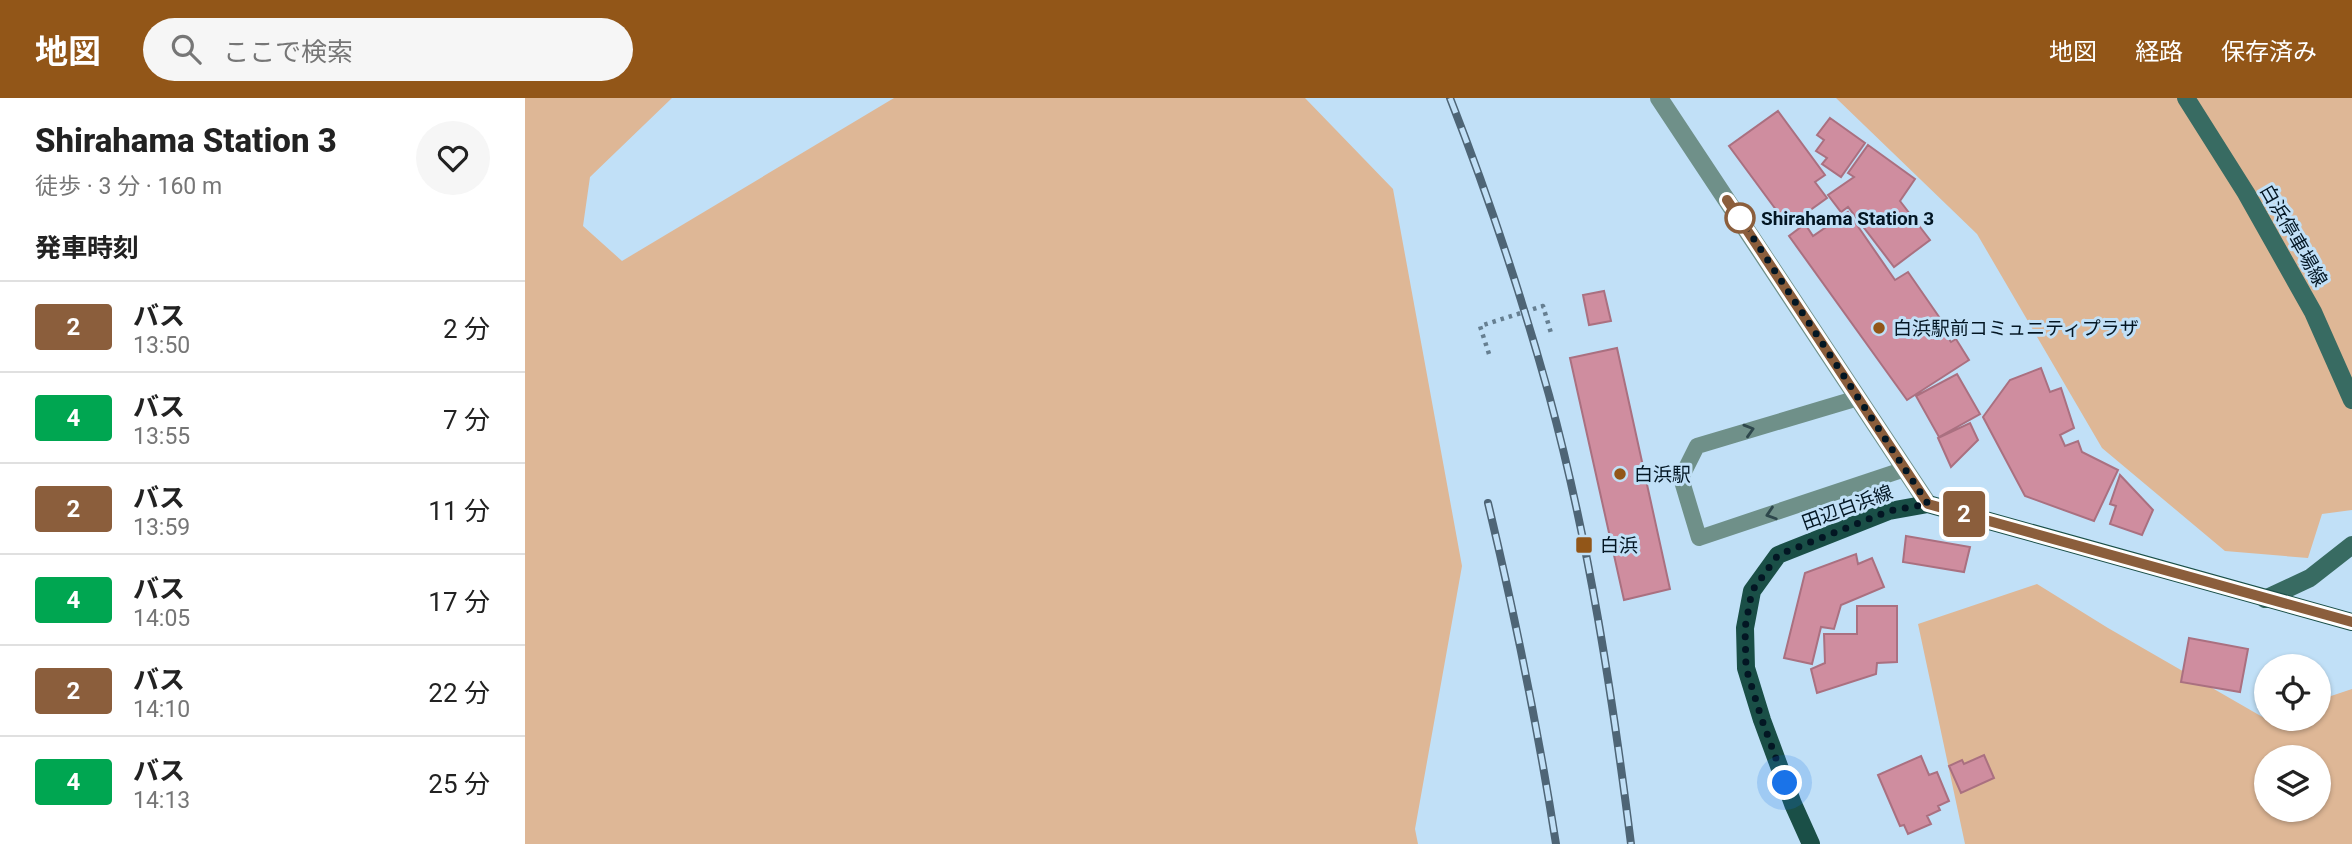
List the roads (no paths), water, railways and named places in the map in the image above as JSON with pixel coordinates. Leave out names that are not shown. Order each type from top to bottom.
[{"type":"main road","name":"白浜停車場線","points":[[2186,98],[2246,192],[2313,312],[2352,400]]},
{"type":"main road","name":"田辺白浜線","points":[[1811,844],[1793,804],[1746,668],[1745,628],[1752,591],[1778,555],[1889,511],[1928,504],[2352,622]]},
{"type":"main road","points":[[2265,599],[2310,578],[2352,545]]},
{"type":"street","points":[[1659,98],[1928,504]]},
{"type":"lane","points":[[1858,398],[1697,446],[1681,478],[1699,538],[1905,470]]},
{"type":"railway","points":[[1450,98],[1515,282],[1563,450],[1598,618],[1631,844]]},
{"type":"railway","points":[[1488,503],[1542,758],[1556,844]]},
{"type":"place","name":"Shirahama Station 3","points":[[1740,218]]},
{"type":"place","name":"白浜駅前コミュニティプラザ","points":[[1879,328]]},
{"type":"place","name":"白浜駅","points":[[1620,474]]},
{"type":"place","name":"白浜","points":[[1584,545]]}]
